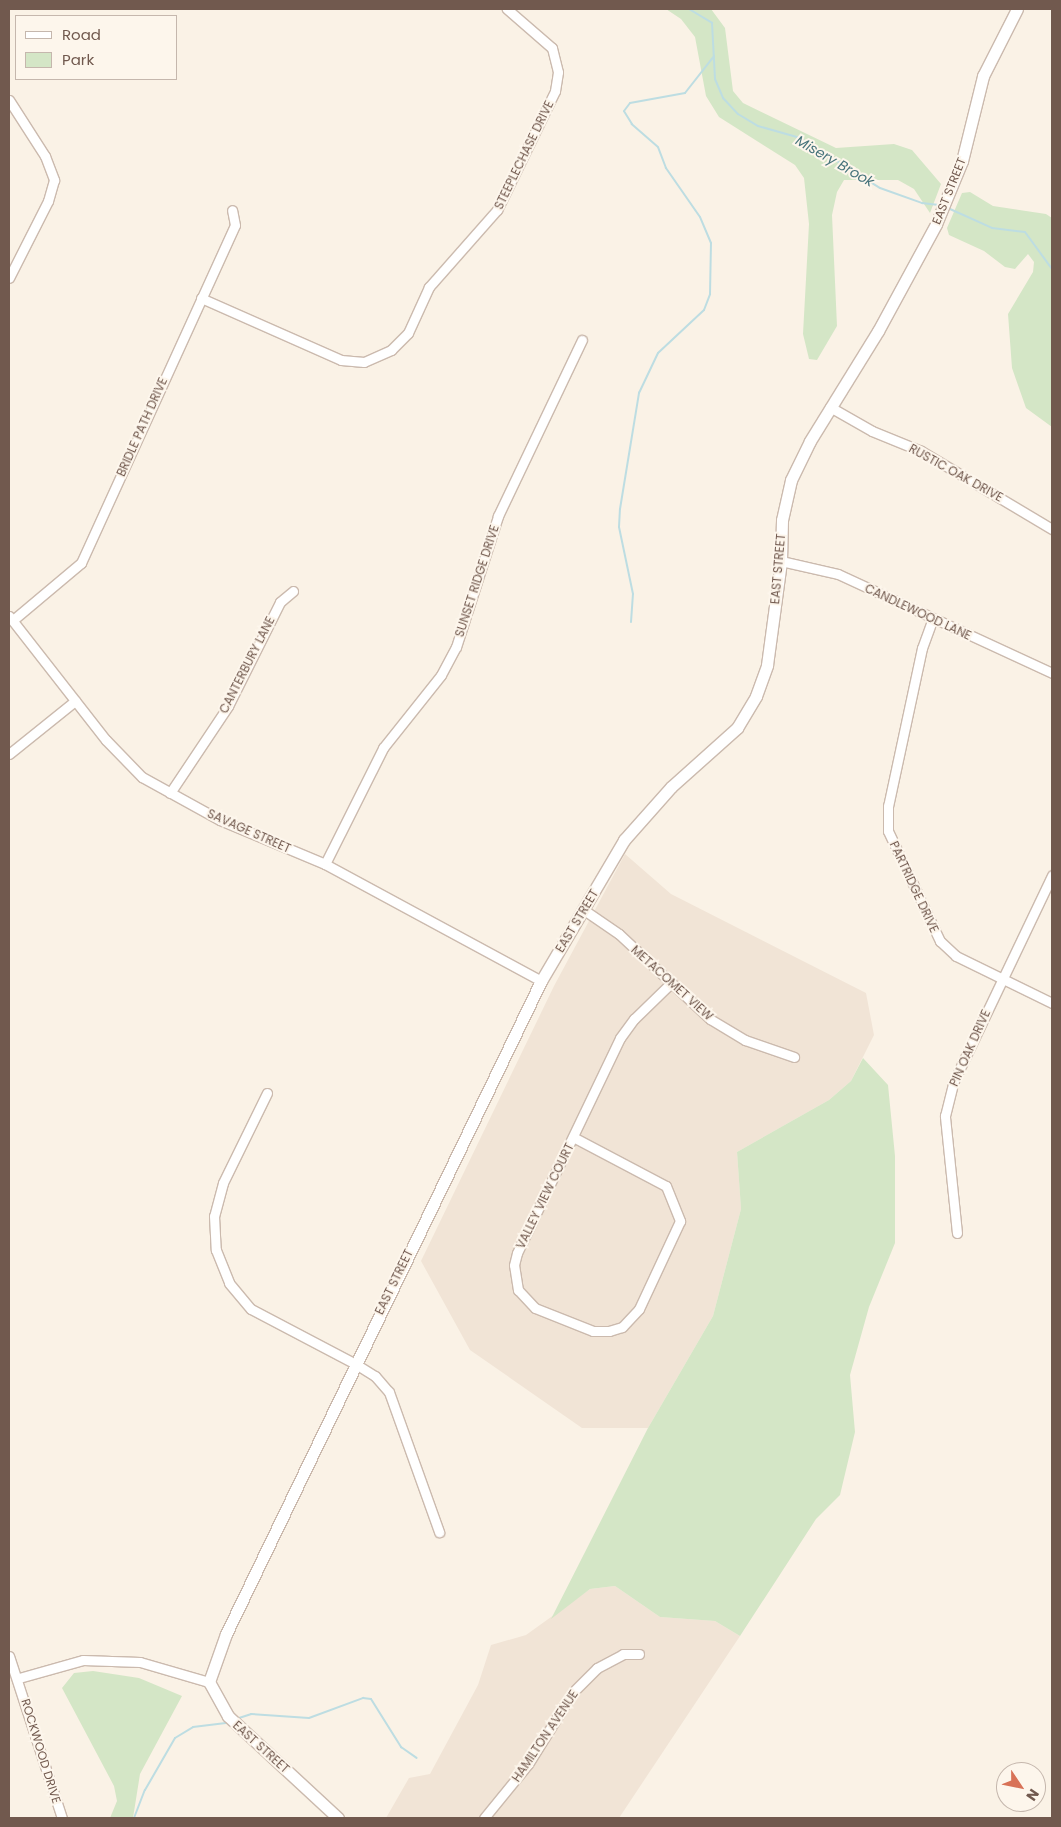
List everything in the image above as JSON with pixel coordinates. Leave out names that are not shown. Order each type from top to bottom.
[{"type":"street","name":"STEEPLECHASE DRIVE","points":[[201,298],[341,360],[364,362],[391,350],[408,333],[428,287],[497,210],[555,91],[558,72],[552,48],[507,9]]},
{"type":"street","name":"EAST STREET","points":[[338,1818],[228,1716],[209,1682],[226,1634],[354,1363],[541,981],[624,840],[671,787],[737,728],[756,696],[767,665],[781,561],[782,520],[791,480],[830,406],[878,331],[936,224],[962,161],[983,76],[1017,9]]},
{"type":"street","points":[[9,100],[45,156],[54,180],[48,201],[9,278]]},
{"type":"street","name":"BRIDLE PATH DRIVE","points":[[11,618],[81,563],[234,225],[232,210]]},
{"type":"street","name":"SUNSET RIDGE DRIVE","points":[[325,864],[383,748],[441,675],[456,647],[498,516],[582,340]]},
{"type":"street","name":"RUSTIC OAK DRIVE","points":[[830,406],[872,430],[921,451],[1052,529]]},
{"type":"street","name":"CANDLEWOOD LANE","points":[[781,561],[838,574],[1052,673]]},
{"type":"street","name":"CANTERBURY LANE","points":[[170,793],[228,706],[280,602],[294,591]]},
{"type":"street","name":"SAVAGE STREET","points":[[11,618],[106,740],[142,777],[220,820],[325,864],[541,981]]},
{"type":"street","name":"PARTRIDGE DRIVE","points":[[933,618],[922,648],[888,806],[888,831],[940,941],[956,956],[1052,1003]]},
{"type":"street","points":[[9,754],[75,701]]},
{"type":"street","name":"PIN OAK DRIVE","points":[[957,1233],[945,1116],[953,1083],[1001,978],[1052,875]]},
{"type":"street","name":"METACOMET VIEW","points":[[584,910],[619,934],[710,1019],[745,1040],[794,1057]]},
{"type":"street","name":"VALLEY VIEW COURT","points":[[573,1137],[653,1177],[666,1186],[678,1206],[677,1234],[639,1310],[622,1327],[609,1331],[593,1331],[534,1308],[518,1290],[515,1278],[517,1253],[573,1137],[627,1028],[671,983]]},
{"type":"street","points":[[267,1094],[224,1183],[214,1216],[216,1250],[228,1283],[252,1309],[354,1363],[375,1376],[389,1392],[439,1532]]},
{"type":"street","name":"HAMILTON AVENUE","points":[[484,1818],[528,1764],[573,1692],[596,1668],[623,1654],[639,1654]]},
{"type":"street","name":"ROCKWOOD DRIVE","points":[[9,1656],[19,1678],[62,1818]]},
{"type":"street","points":[[19,1678],[83,1660],[140,1662],[209,1682]]},
{"type":"shaded area","points":[[625,854],[671,894],[866,993],[874,1035],[851,1081],[829,1100],[737,1152],[741,1209],[713,1316],[648,1428],[582,1428],[470,1350],[421,1261],[554,986]]},
{"type":"shaded area","points":[[615,1586],[660,1617],[715,1621],[740,1636],[619,1818],[386,1818],[409,1778],[430,1774],[478,1685],[491,1645],[526,1635],[590,1589]]},
{"type":"green space","points":[[666,9],[711,9],[725,28],[733,91],[743,103],[836,148],[894,144],[912,150],[941,184],[930,213],[914,189],[898,180],[844,180],[837,192],[832,215],[837,326],[817,360],[809,359],[803,334],[809,224],[804,178],[795,165],[719,117],[706,96],[695,37],[681,19]]},
{"type":"green space","points":[[970,192],[993,206],[1046,214],[1052,218],[1052,427],[1026,408],[1012,368],[1008,314],[1033,272],[1034,262],[1028,254],[1015,269],[1005,267],[984,251],[949,235],[947,228],[962,193]]},
{"type":"green space","points":[[863,1058],[888,1085],[895,1156],[895,1243],[869,1307],[850,1375],[855,1432],[840,1495],[816,1519],[740,1636],[715,1621],[660,1617],[615,1586],[590,1589],[551,1619],[648,1428],[713,1316],[741,1209],[737,1152],[829,1100],[851,1081]]},
{"type":"green space","points":[[93,1671],[139,1678],[182,1696],[140,1774],[133,1818],[110,1818],[117,1801],[114,1786],[62,1688],[74,1673]]},
{"type":"waterway","name":"Misery Brook","points":[[689,9],[712,23],[715,79],[723,98],[738,114],[758,126],[800,138],[880,188],[922,203],[939,205]]},
{"type":"waterway","points":[[631,622],[633,594],[619,527],[620,509],[639,393],[658,353],[704,310],[710,294],[711,243],[700,217],[666,168],[658,147],[632,124],[624,111],[630,103],[685,93],[714,56]]},
{"type":"waterway","name":"Misery Brook","points":[[950,209],[992,228],[1025,232],[1052,269]]},
{"type":"waterway","points":[[239,1718],[251,1714],[309,1718],[363,1698],[371,1699],[401,1747],[417,1758]]},
{"type":"waterway","points":[[134,1818],[145,1790],[175,1738],[193,1727],[226,1723]]}]
